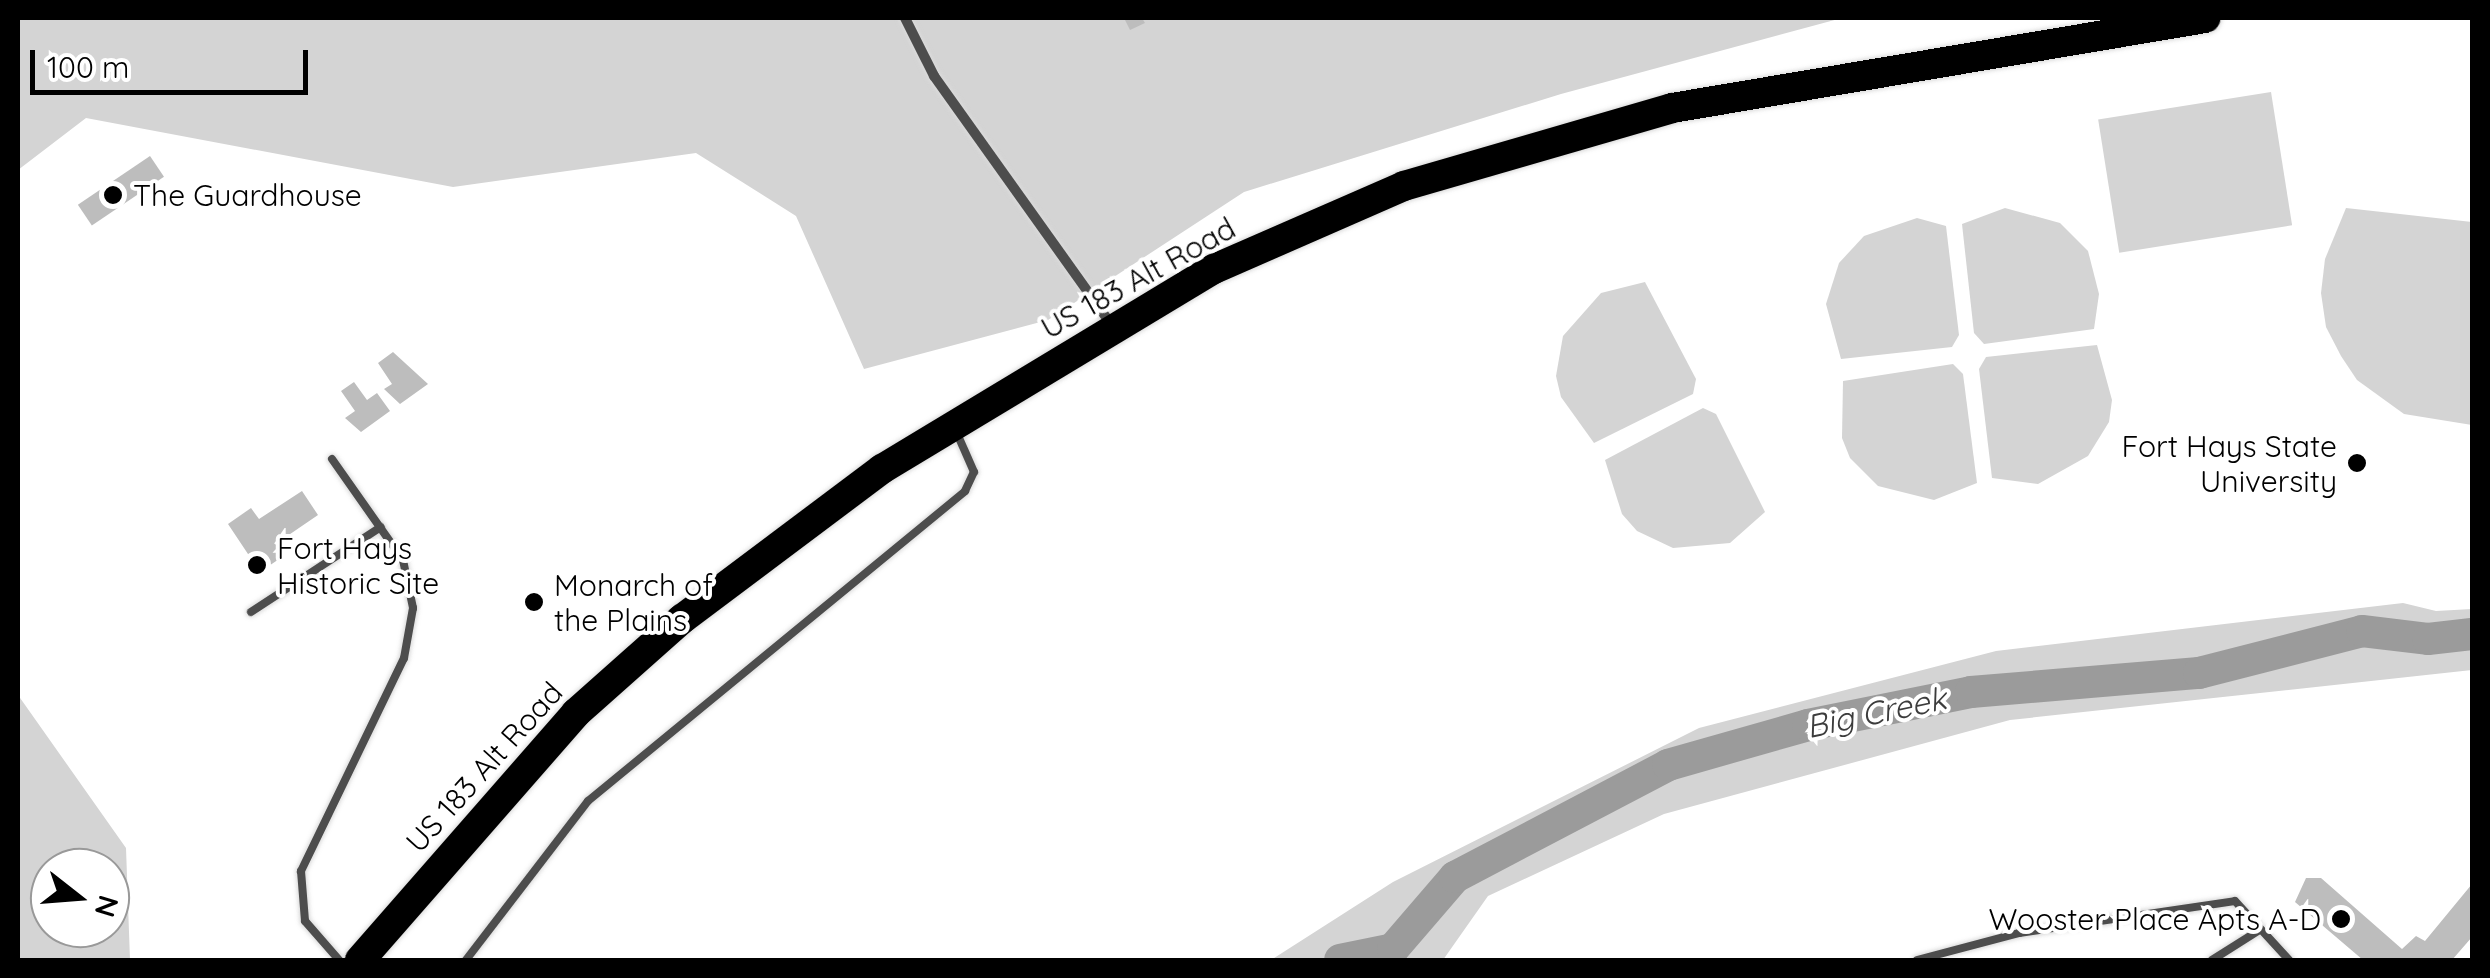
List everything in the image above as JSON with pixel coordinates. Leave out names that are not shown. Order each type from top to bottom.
[{"type":"highway","name":"US 183 Alt Road","points":[[360,960],[576,713],[795,530],[953,426],[1214,269],[1404,186],[1672,108],[2205,18]]},
{"type":"street","points":[[905,18],[934,76],[1114,329]]},
{"type":"lane","points":[[466,960],[588,801],[965,492],[974,472],[953,426]]},
{"type":"lane","points":[[332,459],[380,527],[408,576],[408,641],[315,834],[298,884],[305,921],[339,960]]},
{"type":"lane","points":[[251,612],[380,527]]},
{"type":"lane","points":[[1917,960],[2018,933],[2235,902],[2289,960]]},
{"type":"lane","points":[[2212,960],[2258,931]]},
{"type":"shaded area","points":[[18,18],[1842,18],[1561,94],[1244,192],[1048,320],[864,369],[796,216],[696,153],[453,187],[86,118],[18,170]]},
{"type":"shaded area","points":[[2271,92],[2292,225],[2119,253],[2098,119]]},
{"type":"shaded area","points":[[2005,208],[2060,223],[2088,251],[2099,294],[2094,329],[1984,344],[1974,333],[1962,224]]},
{"type":"shaded area","points":[[2346,208],[2472,222],[2472,425],[2404,414],[2357,380],[2341,356],[2326,327],[2321,293],[2325,259]]},
{"type":"shaded area","points":[[1917,218],[1946,226],[1959,335],[1952,347],[1841,359],[1826,304],[1839,263],[1864,236]]},
{"type":"shaded area","points":[[1645,282],[1696,379],[1693,394],[1594,443],[1561,397],[1556,376],[1563,336],[1601,293]]},
{"type":"shaded area","points":[[2097,345],[2112,400],[2109,422],[2088,456],[2038,484],[1992,478],[1979,369],[1986,357]]},
{"type":"shaded area","points":[[1953,364],[1963,374],[1977,483],[1934,500],[1878,486],[1850,458],[1842,438],[1843,381]]},
{"type":"shaded area","points":[[1703,408],[1716,414],[1765,512],[1730,543],[1673,548],[1637,531],[1622,514],[1605,460]]},
{"type":"shaded area","points":[[2403,603],[2436,611],[2472,609],[2472,670],[2010,720],[1664,814],[1488,896],[1443,960],[1271,960],[1393,882],[1699,728],[1996,651]]},
{"type":"shaded area","points":[[18,695],[126,848],[30,848],[30,948],[130,948],[130,960],[18,960]]},
{"type":"building","points":[[1124,18],[1142,18],[1145,23],[1130,30]]},
{"type":"building","name":"The Guardhouse","points":[[150,156],[164,177],[92,225],[78,205]]},
{"type":"building","points":[[393,352],[428,384],[400,404],[384,389],[392,384],[378,363]]},
{"type":"building","points":[[354,382],[367,400],[377,393],[390,411],[361,432],[345,418],[355,411],[341,391]]},
{"type":"building","points":[[302,491],[318,515],[277,543],[285,555],[260,572],[228,524],[251,508],[259,519]]},
{"type":"building","name":"Wooster Place Apts A-D","points":[[2306,878],[2321,878],[2402,949],[2416,936],[2425,941],[2472,884],[2472,937],[2452,960],[2363,960],[2295,902]]},
{"type":"waterway","name":"Big Creek","points":[[1340,960],[1393,949],[1455,877],[1668,765],[1808,725],[1971,692],[2199,673],[2362,631],[2428,639],[2472,634]]},
{"type":"waterway","points":[[1393,949],[1403,960]]},
{"type":"place","name":"The Guardhouse","points":[[113,195]]},
{"type":"place","name":"Fort Hays State University","points":[[2357,463]]},
{"type":"place","name":"Fort Hays Historic Site","points":[[257,565]]},
{"type":"place","name":"Monarch of the Plains","points":[[534,602]]},
{"type":"place","name":"Wooster Place Apts A-D","points":[[2341,919]]}]
